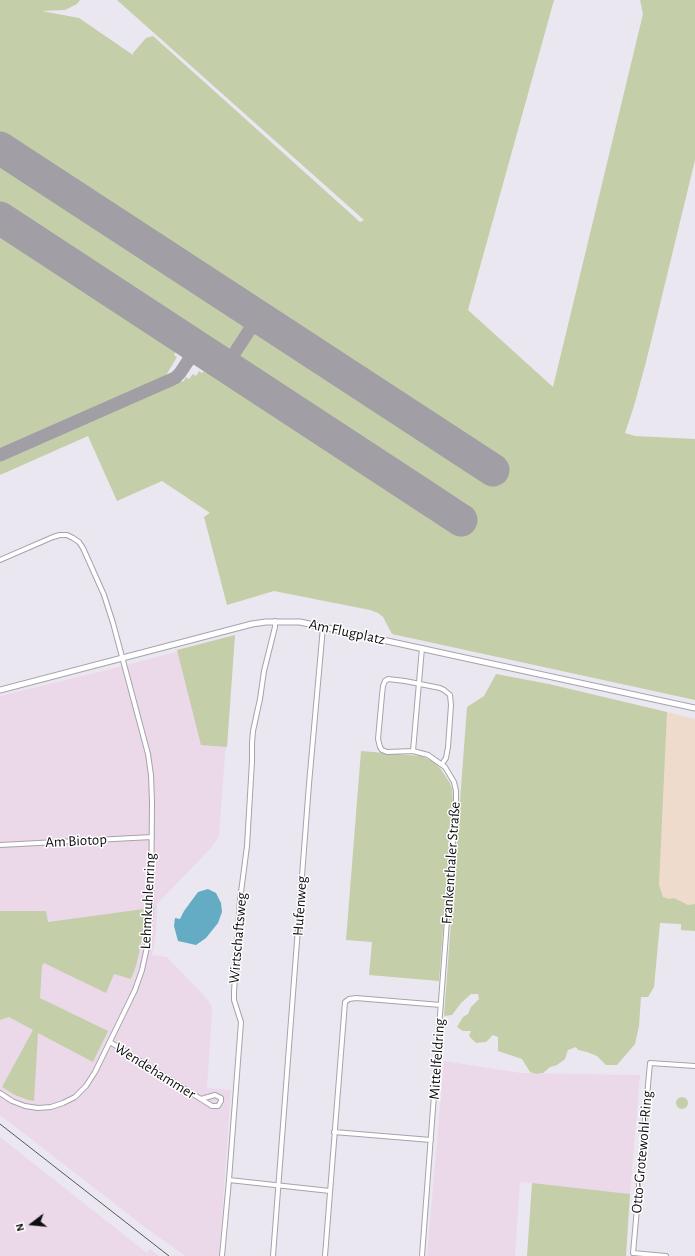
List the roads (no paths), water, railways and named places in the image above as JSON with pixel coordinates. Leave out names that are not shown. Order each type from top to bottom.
[{"type":"street","name":"Lehmkuhlenring","points":[[0,560],[56,536],[67,535],[76,539],[85,551],[112,616],[144,737],[150,767],[152,794],[151,908],[148,947],[135,990],[95,1072],[86,1086],[75,1097],[51,1107],[31,1107],[18,1104],[0,1093]]},
{"type":"street","name":"Am Flugplatz","points":[[0,690],[252,624],[275,621],[300,622],[695,708]]},
{"type":"street","name":"Wirtschaftsweg","points":[[222,1256],[241,1022],[234,1000],[234,992],[240,900],[247,838],[253,731],[275,621]]},
{"type":"street","name":"Hufenweg","points":[[273,1256],[309,784],[323,627]]},
{"type":"street","points":[[422,648],[419,684],[413,751],[387,752],[382,750],[378,739],[383,686],[385,681],[388,679],[419,684],[440,688],[450,695],[451,705],[448,747],[446,758],[442,764]]},
{"type":"street","name":"Frankenthaler Straße","points":[[413,751],[428,755],[442,764],[454,782],[456,791],[441,1005]]},
{"type":"street","name":"Am Biotop","points":[[0,846],[152,836]]},
{"type":"street","name":"Mittelfeldring","points":[[325,1256],[345,1002],[356,998],[441,1005],[422,1256]]},
{"type":"street","name":"Wendehammer","points":[[110,1042],[201,1100]]},
{"type":"street","name":"Otto-Grotewohl-Ring","points":[[666,1256],[633,1253],[650,1063],[695,1066]]},
{"type":"street","points":[[334,1132],[431,1140]]},
{"type":"street","points":[[229,1180],[330,1191]]},
{"type":"water","points":[[208,889],[216,893],[221,903],[222,912],[218,923],[206,938],[196,945],[178,941],[174,926],[175,918],[180,919],[198,892]]},
{"type":"tram line","points":[[0,1124],[169,1256]]}]
